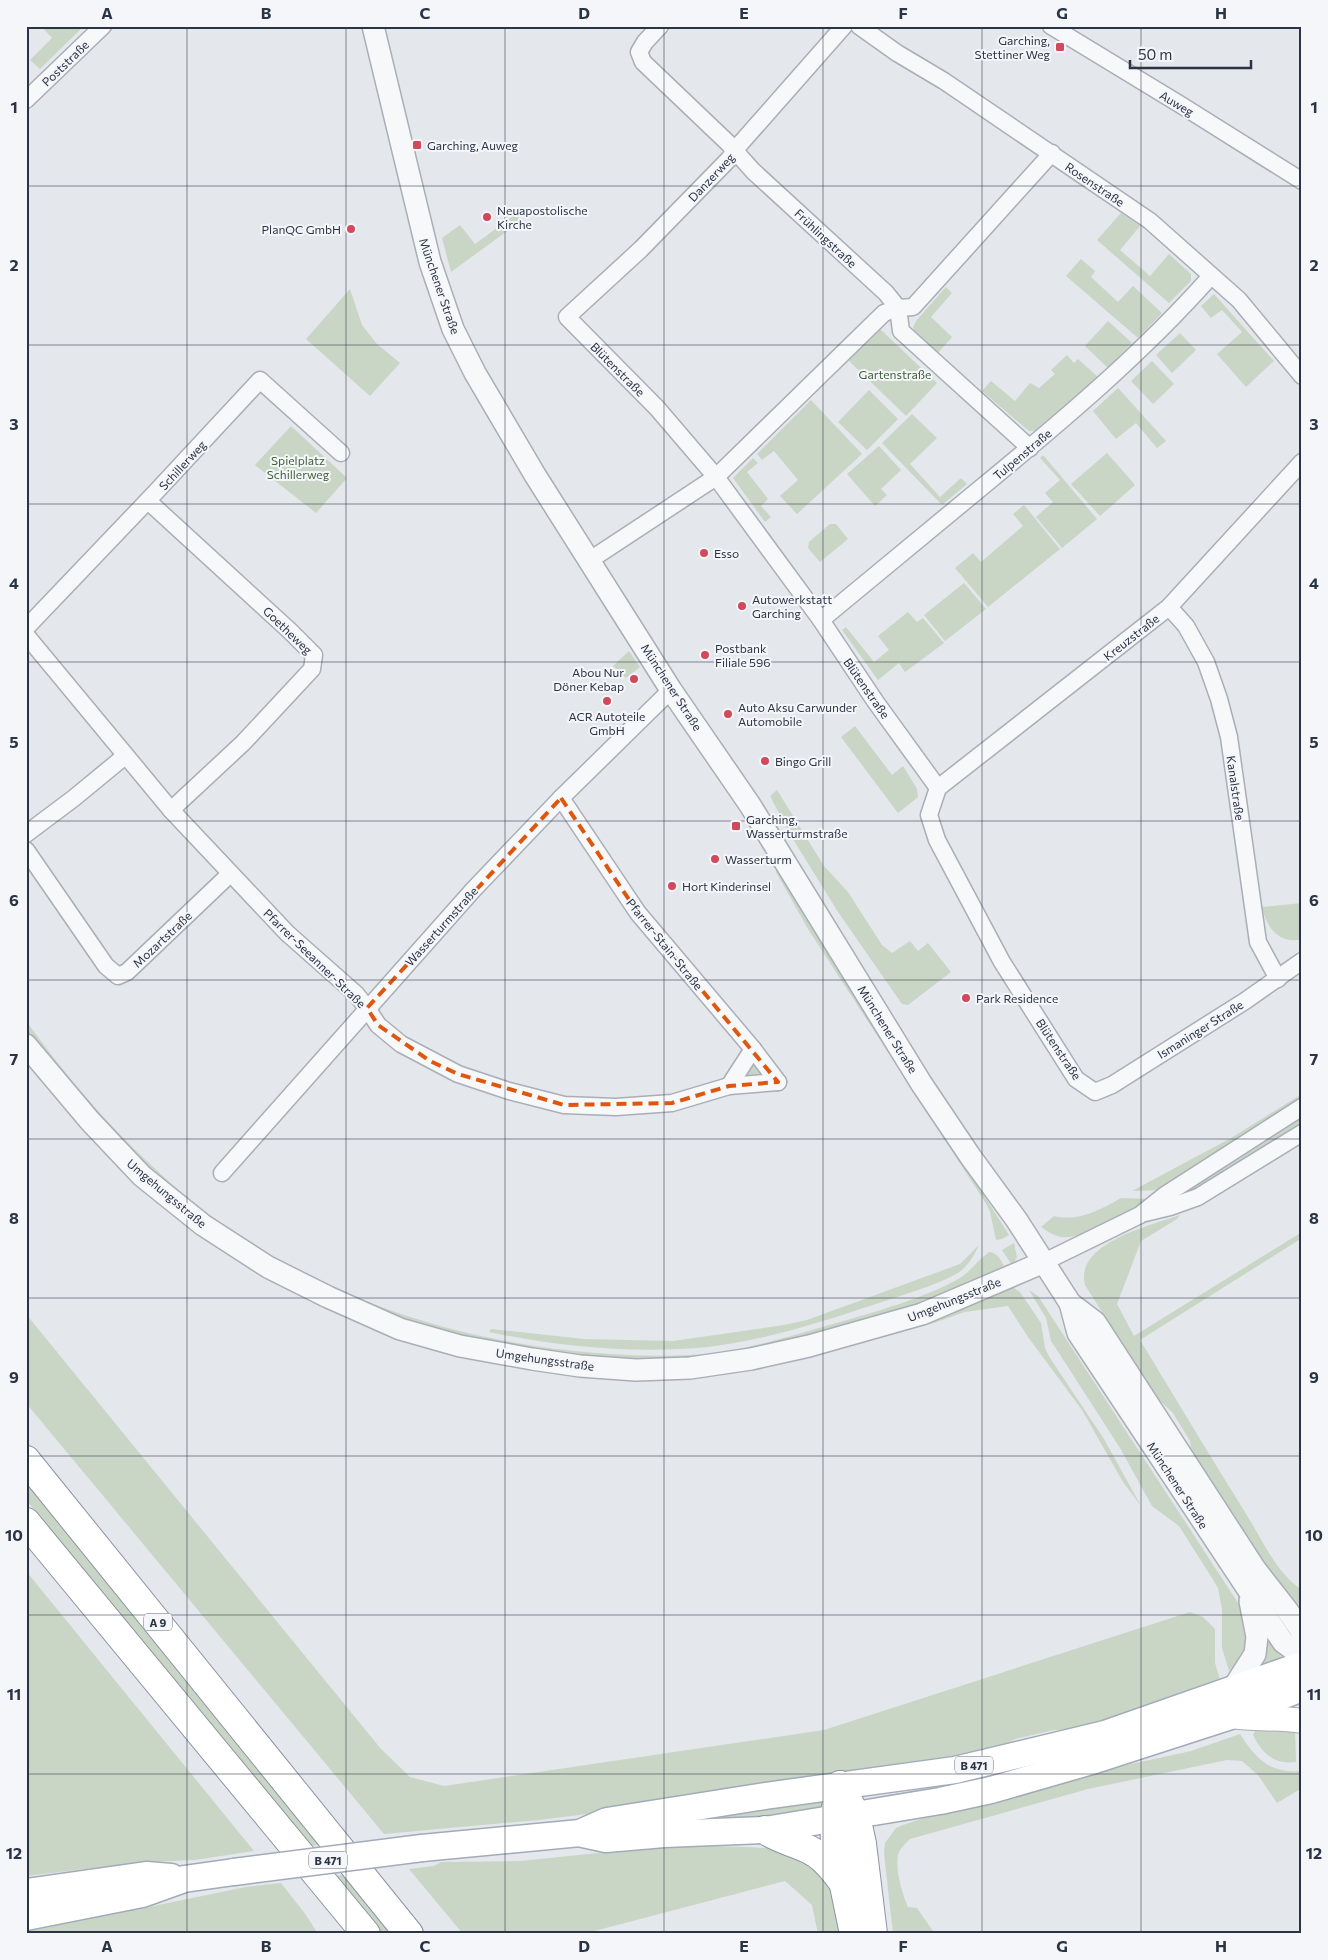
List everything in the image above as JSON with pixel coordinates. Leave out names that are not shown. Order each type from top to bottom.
[{"type":"highway","name":"A 9","points":[[26,1460],[409,1934]]},
{"type":"highway","points":[[26,1522],[366,1934]]},
{"type":"highway","points":[[840,1785],[845,1817],[862,1844],[873,1934]]},
{"type":"highway","points":[[845,1817],[835,1842],[854,1934]]},
{"type":"highway","points":[[765,1830],[777,1838],[827,1861],[842,1881]]},
{"type":"main road","name":"B 471","points":[[580,1833],[607,1821],[840,1785],[955,1770],[1106,1734],[1302,1665]]},
{"type":"main road","name":"B 471","points":[[26,1917],[142,1894],[184,1879],[422,1848],[580,1833],[606,1839],[664,1834],[765,1830],[845,1817],[991,1790],[1095,1760],[1231,1716],[1302,1688]]},
{"type":"main road","points":[[1231,1716],[1253,1720],[1282,1718],[1302,1721]]},
{"type":"main road","name":"B 471","points":[[26,1892],[146,1875],[184,1879]]},
{"type":"street","name":"Poststraße","points":[[26,100],[103,26]]},
{"type":"street","name":"Münchener Straße","points":[[373,26],[430,262],[453,329],[475,373],[535,475],[672,690],[750,805],[921,1082],[970,1156],[1016,1219],[1070,1303],[1078,1333],[1249,1593],[1283,1642],[1302,1656]]},
{"type":"street","name":"Frühlingstraße","points":[[660,26],[645,42],[639,52],[643,62],[735,151],[753,171],[886,293],[898,308]]},
{"type":"street","name":"Danzerweg","points":[[567,317],[641,249],[729,159],[844,26]]},
{"type":"street","name":"Rosenstraße","points":[[859,26],[897,54],[944,81],[1150,221],[1239,300],[1301,374]]},
{"type":"street","name":"Auweg","points":[[1051,26],[1302,181]]},
{"type":"street","points":[[590,560],[716,477],[884,313],[898,308],[913,308],[1052,154]]},
{"type":"street","name":"Tulpenstraße","points":[[821,620],[1030,448],[1115,373],[1166,324],[1211,276]]},
{"type":"street","points":[[898,308],[900,331],[1030,448]]},
{"type":"street","name":"Blütenstraße","points":[[567,317],[657,408],[716,477],[821,620],[875,701],[938,788],[929,815],[937,840],[1002,962],[1076,1079],[1095,1092]]},
{"type":"street","name":"Schillerweg","points":[[26,628],[148,501],[260,380],[341,453]]},
{"type":"street","name":"Kreuzstraße","points":[[938,788],[1169,607],[1302,462]]},
{"type":"street","name":"Goetheweg","points":[[148,501],[314,655],[312,669],[243,743],[171,810]]},
{"type":"street","name":"Kanalstraße","points":[[1169,607],[1186,626],[1206,662],[1219,699],[1229,737],[1258,942],[1278,979]]},
{"type":"street","name":"Pfarrer-Seeanner-Straße","points":[[26,635],[171,810],[287,933],[356,994],[378,1025],[401,1044],[458,1074],[509,1091],[564,1105],[616,1107],[672,1103],[729,1086],[778,1082]]},
{"type":"street","name":"Wasserturmstraße","points":[[222,1173],[473,890],[561,798],[672,690]]},
{"type":"street","points":[[26,834],[125,756]]},
{"type":"street","name":"Pfarrer-Stain-Straße","points":[[561,798],[638,913],[753,1049],[778,1082]]},
{"type":"street","name":"Mozartstraße","points":[[26,850],[106,966],[118,976],[127,972],[230,874]]},
{"type":"street","name":"Ismaninger Straße","points":[[1095,1092],[1112,1085],[1278,979],[1302,961]]},
{"type":"street","name":"Umgehungsstraße","points":[[26,1045],[90,1122],[142,1176],[203,1225],[268,1268],[328,1297],[400,1328],[460,1346],[570,1365],[636,1370],[690,1368],[751,1360],[809,1346],[922,1314],[1044,1262],[1140,1214],[1165,1195],[1302,1107]]},
{"type":"street","points":[[729,1086],[753,1049]]},
{"type":"street","name":"Umgehungsstraße","points":[[1140,1214],[1170,1208],[1198,1196],[1302,1133]]},
{"type":"street","name":"Münchener Straße","points":[[1070,1303],[1095,1322],[1255,1569],[1294,1614],[1302,1632]]},
{"type":"street","points":[[1232,1690],[1255,1654],[1257,1637],[1249,1593]]},
{"type":"highlighted area","points":[[561,798],[638,913],[778,1082],[729,1086],[672,1103],[564,1105],[458,1074],[430,1061],[378,1025],[367,1008]]},
{"type":"green space","points":[[41,26],[84,26],[40,69],[30,60],[52,38]]},
{"type":"green space","points":[[1121,213],[1140,226],[1120,250],[1150,276],[1169,254],[1191,274],[1191,281],[1169,303],[1097,240]]},
{"type":"green space","points":[[516,214],[521,221],[451,272],[442,238],[460,225],[475,244]]},
{"type":"green space","points":[[1081,259],[1095,271],[1091,277],[1118,302],[1133,286],[1162,313],[1138,338],[1066,276]]},
{"type":"green space","points":[[946,287],[952,293],[931,317],[952,337],[938,353],[914,331],[913,327],[916,321]]},
{"type":"green space","points":[[350,289],[362,325],[377,344],[400,363],[370,396],[306,339]]},
{"type":"green space","points":[[1214,294],[1274,361],[1246,387],[1217,354],[1242,332],[1222,310],[1211,318],[1201,306]]},
{"type":"green space","points":[[1108,321],[1132,343],[1108,368],[1085,346]]},
{"type":"green space","name":"Gartenstraße","points":[[879,328],[937,383],[906,416],[848,360]]},
{"type":"green space","points":[[1180,333],[1196,350],[1172,373],[1156,355]]},
{"type":"green space","points":[[1067,355],[1074,363],[1078,359],[1098,377],[1037,431],[1029,431],[982,391],[991,381],[1015,401],[1030,383],[1039,388],[1055,374],[1051,370]]},
{"type":"green space","points":[[1152,361],[1174,384],[1153,404],[1131,381]]},
{"type":"green space","points":[[1118,388],[1166,441],[1157,448],[1136,423],[1116,439],[1093,411]]},
{"type":"green space","points":[[869,390],[898,419],[867,450],[838,422]]},
{"type":"green space","points":[[811,400],[862,454],[797,514],[780,496],[798,480],[774,451],[762,460],[757,454]]},
{"type":"green space","points":[[912,414],[937,438],[910,464],[940,497],[961,478],[967,484],[942,505],[882,443]]},
{"type":"green space","name":"Spielplatz Schillerweg","points":[[291,426],[347,478],[316,513],[255,465]]},
{"type":"green space","points":[[879,446],[901,470],[881,489],[887,495],[875,506],[847,474]]},
{"type":"green space","points":[[1107,453],[1135,485],[1100,516],[1071,484]]},
{"type":"green space","points":[[1043,455],[1097,519],[1062,548],[1036,517],[1053,502],[1045,493],[1060,480],[1040,458]]},
{"type":"green space","points":[[753,458],[758,463],[747,472],[768,499],[761,506],[771,517],[765,522],[733,478]]},
{"type":"green space","points":[[1024,505],[1060,549],[988,607],[955,568],[973,553],[981,562],[1023,526],[1013,514]]},
{"type":"green space","points":[[830,524],[836,524],[848,539],[820,562],[808,548],[809,542]]},
{"type":"green space","points":[[964,583],[986,609],[945,641],[924,615]]},
{"type":"green space","points":[[908,612],[917,622],[923,618],[944,643],[905,672],[899,663],[878,680],[842,630],[846,627],[874,662],[889,650],[878,636]]},
{"type":"green space","points":[[629,651],[640,667],[626,678],[613,666]]},
{"type":"green space","points":[[855,726],[892,775],[903,766],[917,789],[918,797],[898,813],[841,737]]},
{"type":"green space","points":[[777,790],[824,866],[848,892],[882,945],[892,953],[910,941],[918,951],[928,943],[951,972],[908,1005],[902,1004],[838,912],[791,836],[770,796]]},
{"type":"green space","points":[[777,868],[1009,1235],[996,1240],[987,1205],[808,929],[776,872]]},
{"type":"green space","points":[[1302,903],[1302,939],[1294,940],[1280,937],[1270,927],[1262,907]]},
{"type":"green space","points":[[26,1021],[48,1051],[121,1136],[175,1186],[234,1232],[275,1258],[362,1300],[454,1330],[549,1348],[597,1353],[652,1356],[707,1354],[740,1349],[772,1341],[900,1304],[960,1278],[989,1252],[997,1255],[1004,1266],[885,1317],[785,1345],[665,1363],[563,1357],[419,1326],[277,1264],[164,1186],[52,1067],[26,1031]]},
{"type":"green space","points":[[753,1062],[765,1075],[745,1081],[743,1074]]},
{"type":"green space","points":[[1302,1094],[1302,1101],[1164,1190],[1132,1191],[1231,1138]]},
{"type":"green space","points":[[1302,1117],[1302,1125],[1196,1191],[1187,1189],[1267,1141]]},
{"type":"green space","points":[[1121,1198],[1151,1199],[1107,1223],[1071,1237],[1056,1236],[1041,1227],[1054,1216],[1072,1217],[1089,1214]]},
{"type":"green space","points":[[1180,1215],[1177,1219],[1141,1241],[1117,1304],[1134,1336],[1302,1232],[1302,1238],[1140,1340],[1271,1556],[1285,1575],[1302,1590],[1302,1608],[1292,1601],[1273,1580],[1192,1455],[1190,1441],[1173,1413],[1155,1396],[1085,1285],[1085,1270],[1091,1258],[1103,1247],[1135,1230]]},
{"type":"green space","points":[[1014,1243],[1017,1257],[1012,1265],[1002,1250]]},
{"type":"green space","points":[[979,1245],[970,1262],[962,1270],[938,1283],[822,1321],[731,1344],[653,1350],[598,1348],[543,1342],[489,1332],[491,1329],[584,1339],[673,1341],[784,1325],[807,1320],[960,1264]]},
{"type":"green space","points":[[1010,1288],[1020,1292],[1041,1323],[1045,1348],[1050,1358],[1104,1439],[1141,1506],[1123,1482],[1082,1410],[1028,1337],[1008,1306],[965,1312],[934,1323],[825,1353],[923,1321]]},
{"type":"green space","points":[[1029,1290],[1038,1296],[1240,1606],[1246,1625],[1246,1640],[1241,1655],[1229,1671],[1222,1648],[1222,1609],[1218,1588],[1179,1526],[1152,1506],[1120,1448],[1051,1341],[1046,1318]]},
{"type":"green space","points":[[26,1314],[381,1749],[410,1777],[444,1786],[824,1730],[1190,1612],[1203,1617],[1215,1629],[1215,1663],[1221,1683],[1083,1730],[1054,1730],[1015,1739],[993,1750],[885,1770],[684,1802],[539,1820],[384,1834],[26,1403]]},
{"type":"green space","points":[[26,1480],[323,1844],[311,1846],[26,1500]]},
{"type":"green space","points":[[26,1571],[254,1851],[195,1860],[145,1862],[26,1876]]},
{"type":"green space","points":[[1264,1630],[1283,1660],[1254,1673]]},
{"type":"green space","points":[[1295,1728],[1296,1762],[1282,1762],[1270,1757],[1261,1748],[1253,1735],[1256,1729]]},
{"type":"green space","points":[[1240,1734],[1252,1751],[1265,1763],[1281,1770],[1302,1771],[1302,1788],[1277,1803],[1258,1775],[1242,1761],[1227,1760],[1088,1789],[910,1839],[898,1855],[897,1867],[901,1888],[908,1907],[917,1908],[935,1934],[893,1934],[884,1853],[885,1843],[896,1828],[930,1816],[996,1804],[1087,1771],[1122,1766],[1191,1751]]},
{"type":"green space","points":[[985,1778],[988,1781],[878,1801],[877,1797]]},
{"type":"green space","points":[[813,1800],[828,1804],[829,1807],[763,1818],[695,1823],[689,1818]]},
{"type":"green space","points":[[674,1845],[781,1849],[830,1876],[848,1934],[818,1934],[812,1905],[785,1881],[583,1934],[463,1934],[409,1869],[434,1866],[441,1862],[521,1861]]},
{"type":"green space","points":[[350,1874],[399,1934],[383,1934],[335,1876]]},
{"type":"green space","points":[[281,1883],[318,1934],[26,1934],[26,1932],[246,1887]]},
{"type":"place","name":"Garching, Stettiner Weg","points":[[1060,47]]},
{"type":"place","name":"Garching, Auweg","points":[[417,145]]},
{"type":"place","name":"Neuapostolische Kirche","points":[[487,217]]},
{"type":"place","name":"PlanQC GmbH","points":[[351,229]]},
{"type":"place","name":"Esso","points":[[704,553]]},
{"type":"place","name":"Autowerkstatt Garching","points":[[742,606]]},
{"type":"place","name":"Postbank Filiale 596","points":[[705,655]]},
{"type":"place","name":"Abou Nur Döner Kebap","points":[[634,679]]},
{"type":"place","name":"ACR Autoteile GmbH","points":[[607,701]]},
{"type":"place","name":"Auto Aksu Carwunder Automobile","points":[[728,714]]},
{"type":"place","name":"Bingo Grill","points":[[765,761]]},
{"type":"place","name":"Garching, Wasserturmstraße","points":[[736,826]]},
{"type":"place","name":"Wasserturm","points":[[715,859]]},
{"type":"place","name":"Hort Kinderinsel","points":[[672,886]]},
{"type":"place","name":"Park Residence","points":[[966,998]]}]
